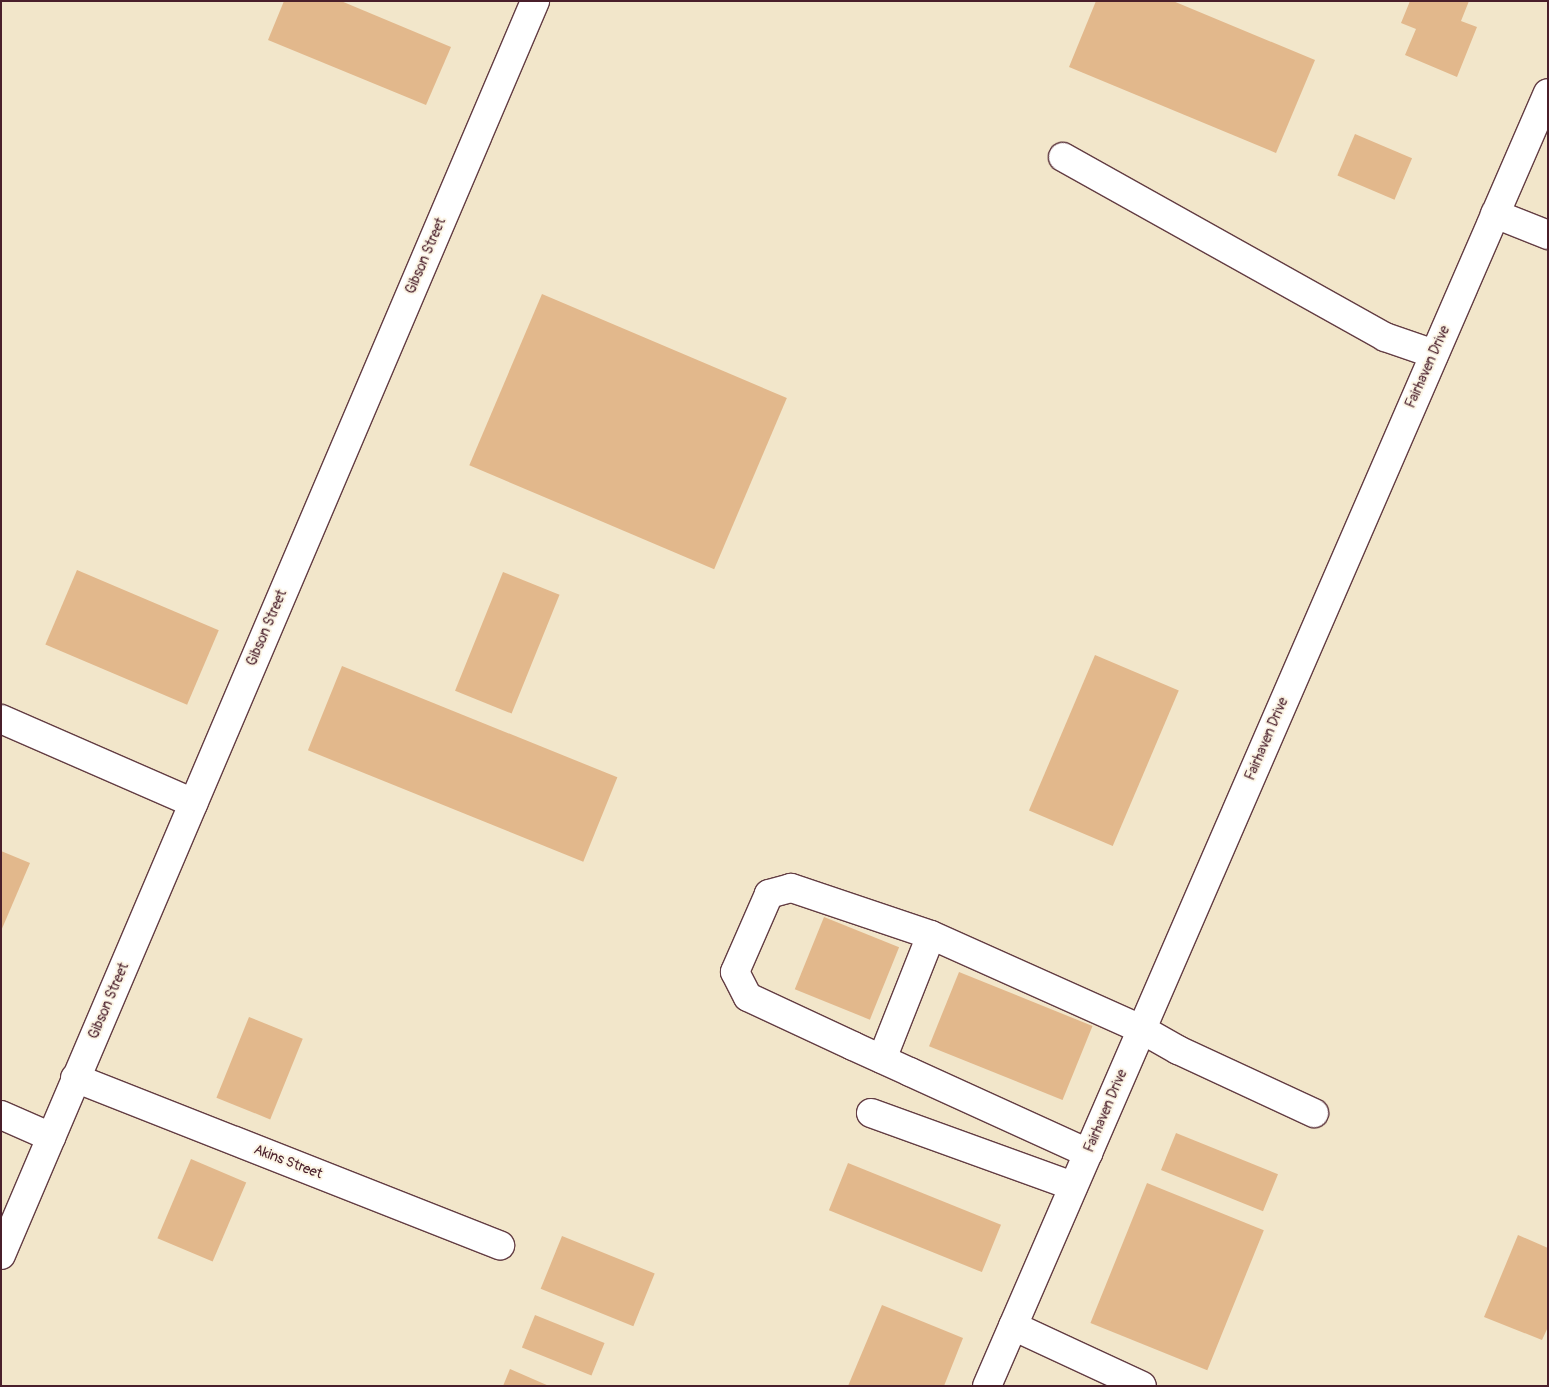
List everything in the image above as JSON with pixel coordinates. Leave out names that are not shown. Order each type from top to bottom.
[{"type":"street","name":"Gibson Street","points":[[2,1252],[535,1]]},
{"type":"street","name":"Fairhaven Drive","points":[[987,1386],[1548,92]]},
{"type":"street","points":[[1063,157],[1385,337],[1434,354]]},
{"type":"street","points":[[1495,214],[1548,236]]},
{"type":"street","points":[[1,719],[193,803]]},
{"type":"street","points":[[1088,1153],[748,997],[736,972],[769,894],[791,888],[931,934],[1141,1028],[1178,1050],[1314,1113]]},
{"type":"street","points":[[882,1059],[931,934]]},
{"type":"street","name":"Akins Street","points":[[76,1078],[500,1245]]},
{"type":"street","points":[[871,1113],[1073,1186]]},
{"type":"street","points":[[1,1115],[51,1137]]},
{"type":"street","points":[[1013,1326],[1142,1386]]},
{"type":"building","points":[[284,1],[341,1],[451,47],[426,105],[268,40]]},
{"type":"building","points":[[1096,1],[1173,1],[1315,60],[1276,153],[1069,67]]},
{"type":"building","points":[[1410,1],[1469,1],[1461,21],[1477,27],[1457,77],[1405,55],[1416,29],[1401,23]]},
{"type":"building","points":[[1355,134],[1412,158],[1394,200],[1337,175]]},
{"type":"building","points":[[542,294],[787,398],[714,569],[469,465]]},
{"type":"building","points":[[77,570],[219,630],[187,705],[45,645]]},
{"type":"building","points":[[503,572],[560,595],[512,714],[455,691]]},
{"type":"building","points":[[1095,655],[1179,691],[1113,846],[1029,811]]},
{"type":"building","points":[[342,666],[617,777],[583,862],[308,750]]},
{"type":"building","points":[[1,851],[30,863],[1,931]]},
{"type":"building","points":[[824,917],[899,947],[870,1020],[795,989]]},
{"type":"building","points":[[959,972],[1093,1026],[1063,1100],[929,1046]]},
{"type":"building","points":[[249,1017],[303,1039],[270,1119],[216,1098]]},
{"type":"building","points":[[1176,1133],[1278,1174],[1263,1211],[1161,1170]]},
{"type":"building","points":[[191,1159],[246,1182],[213,1262],[157,1238]]},
{"type":"building","points":[[848,1163],[1001,1225],[982,1272],[829,1210]]},
{"type":"building","points":[[1147,1183],[1264,1230],[1207,1370],[1090,1323]]},
{"type":"building","points":[[1518,1235],[1548,1248],[1548,1327],[1542,1340],[1484,1317]]},
{"type":"building","points":[[562,1236],[655,1273],[633,1326],[541,1289]]},
{"type":"building","points":[[882,1305],[963,1338],[944,1386],[848,1386]]},
{"type":"building","points":[[535,1315],[605,1343],[591,1376],[522,1347]]},
{"type":"building","points":[[510,1369],[549,1386],[503,1386]]}]
